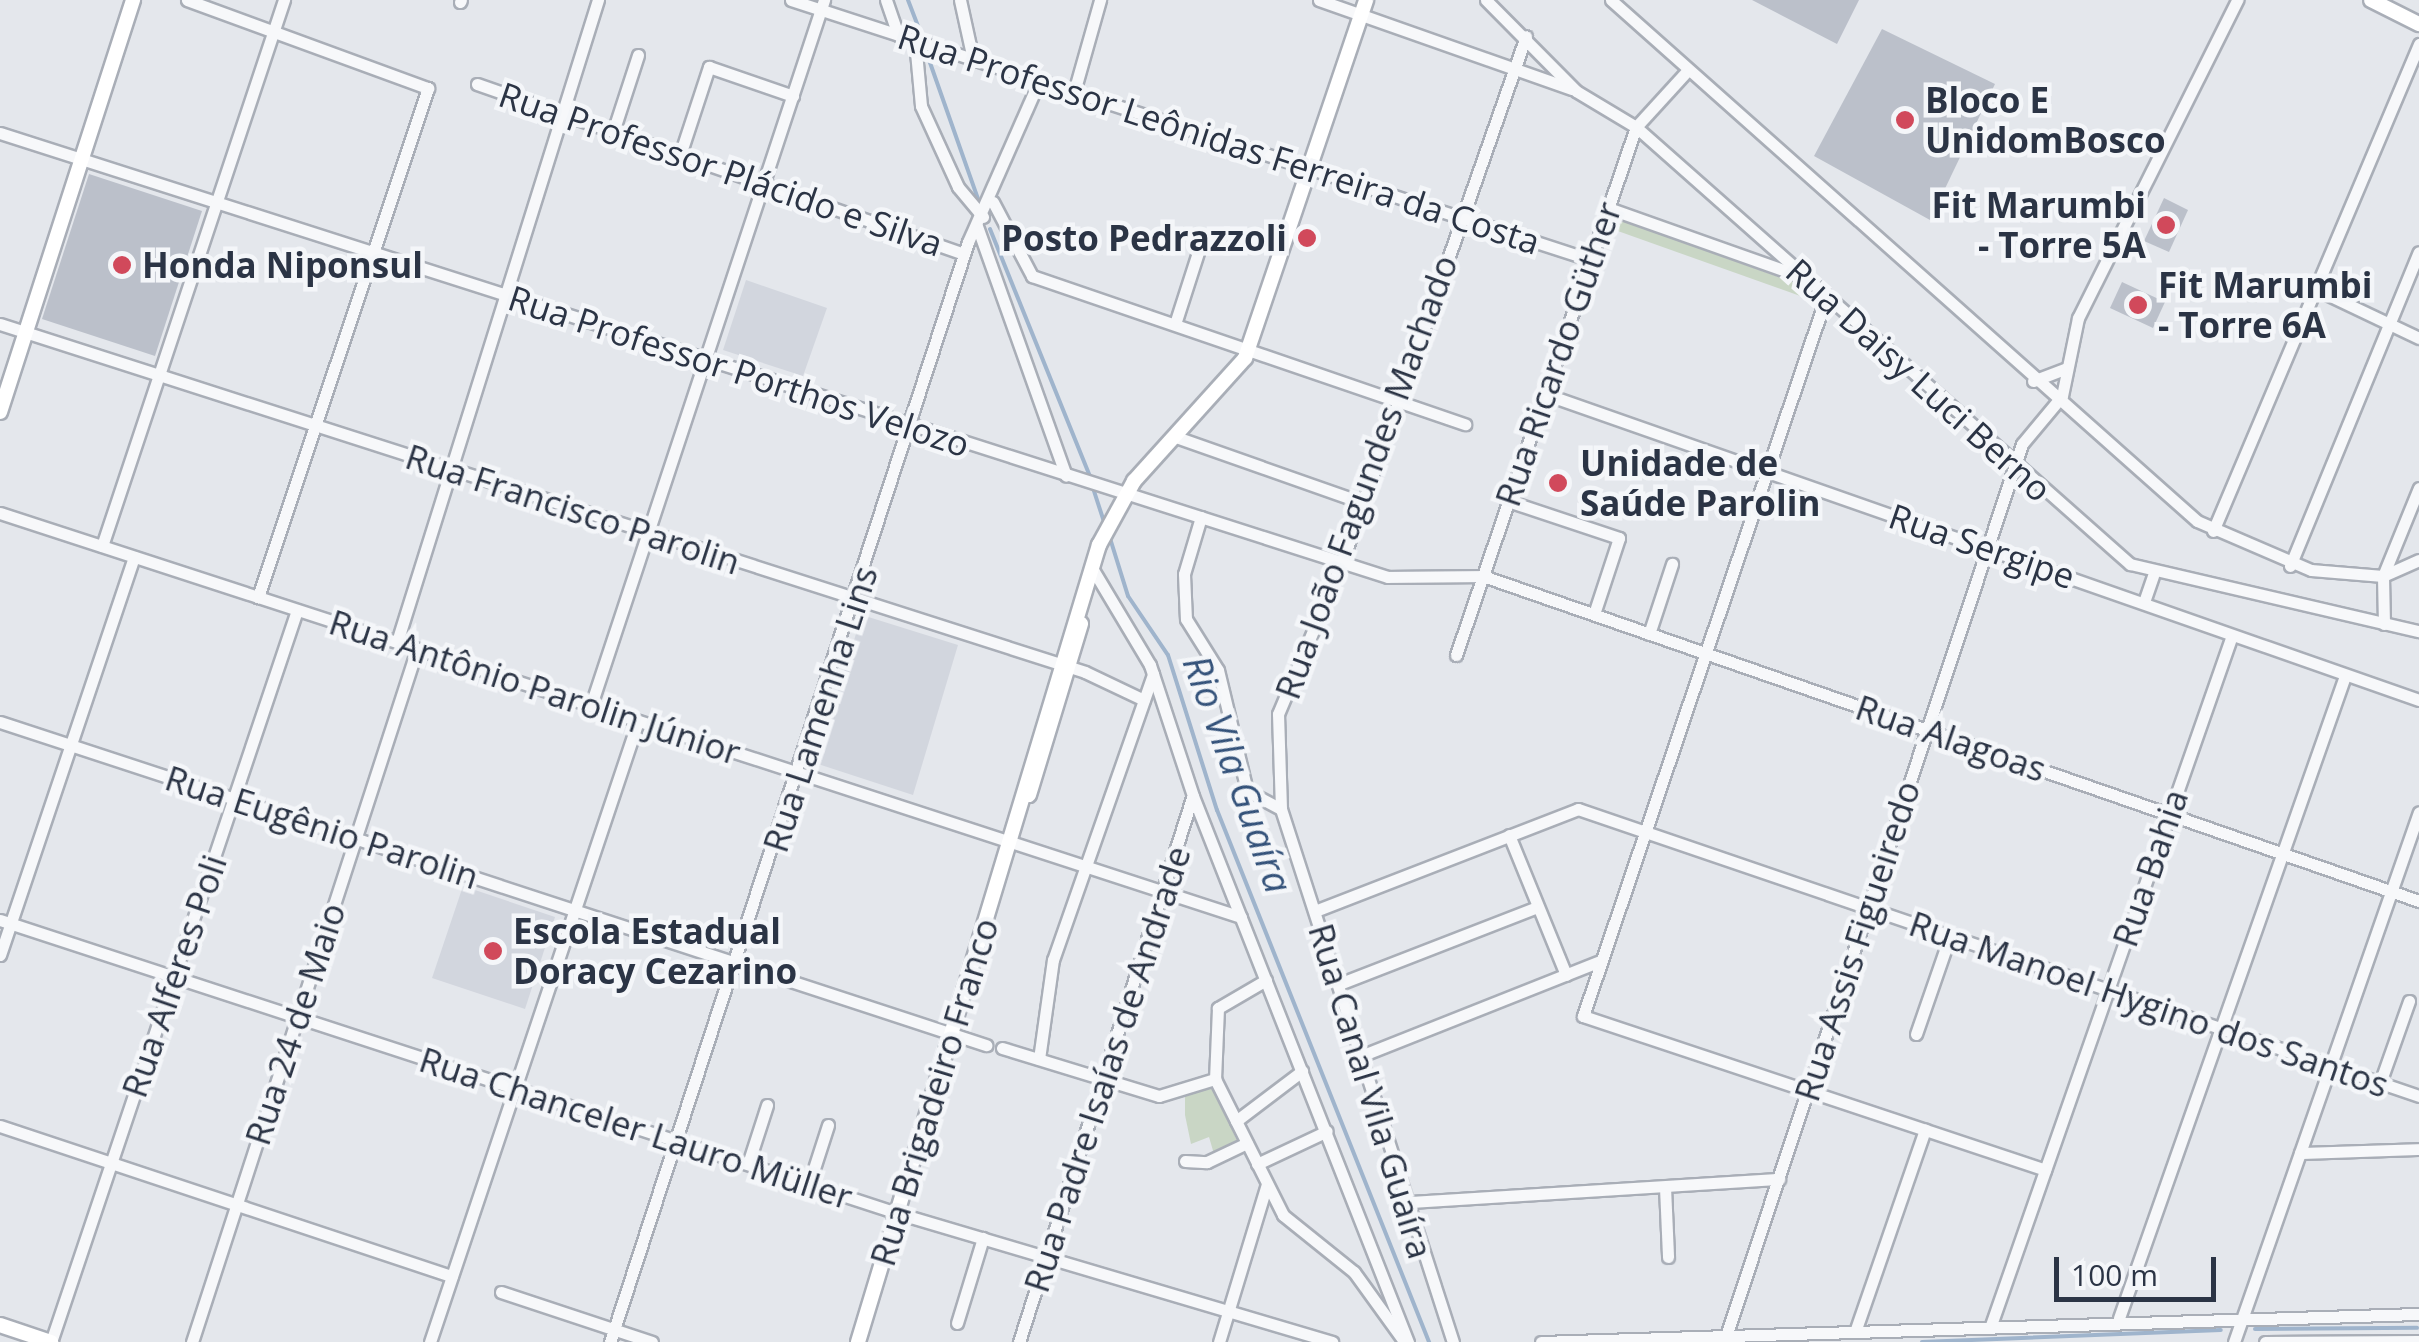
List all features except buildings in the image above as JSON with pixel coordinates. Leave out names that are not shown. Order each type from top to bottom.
[{"type":"main road","points":[[0,412],[133,0]]},
{"type":"main road","points":[[2372,0],[2419,24]]},
{"type":"main road","points":[[1249,349],[1364,6]]},
{"type":"main road","name":"Rua Brigadeiro Franco","points":[[858,1342],[1100,544],[1126,493],[1249,349]]},
{"type":"main road","points":[[0,1326],[51,1342]]},
{"type":"street","points":[[187,0],[426,84],[374,253],[258,597]]},
{"type":"street","points":[[102,546],[284,0]]},
{"type":"street","points":[[397,642],[598,0]]},
{"type":"street","name":"Rua Professor Leônidas Ferreira da Costa","points":[[791,0],[822,5],[973,60],[1590,260]]},
{"type":"street","points":[[886,0],[898,35]]},
{"type":"street","points":[[960,0],[973,60]]},
{"type":"street","points":[[1074,92],[1100,0]]},
{"type":"street","points":[[1319,0],[1364,6],[1576,91]]},
{"type":"street","name":"Rua Daisy Luci Berno","points":[[1486,0],[1526,36],[1576,91],[1636,127],[2015,467],[2153,576],[2419,631]]},
{"type":"street","points":[[1611,0],[2058,404],[2214,532],[2290,566],[2383,576],[2419,560]]},
{"type":"street","name":"Rua Assis Figueiredo","points":[[1726,1338],[2015,467],[2058,404],[2078,318],[2237,0]]},
{"type":"street","points":[[592,705],[822,5]]},
{"type":"street","name":"Rua João Fagundes Machado","points":[[1280,809],[1278,714],[1342,562],[1526,36]]},
{"type":"street","points":[[915,40],[921,106],[958,188],[980,221],[1066,476]]},
{"type":"street","points":[[2214,532],[2322,292],[2419,44]]},
{"type":"street","points":[[613,132],[638,55]]},
{"type":"street","points":[[680,155],[709,67],[793,96]]},
{"type":"street","name":"Rua Ricardo Güther","points":[[1456,655],[1636,127],[1688,70]]},
{"type":"street","name":"Rua Lamenha Lins","points":[[612,1336],[913,427],[964,254],[993,202],[1039,81]]},
{"type":"street","name":"Rua Professor Plácido e Silva","points":[[476,84],[964,254]]},
{"type":"street","name":"Rua Professor Porthos Velozo","points":[[0,132],[1342,562],[1414,582],[1483,576]]},
{"type":"street","points":[[993,202],[1032,276],[1466,424]]},
{"type":"street","points":[[1608,208],[1803,277]]},
{"type":"street","points":[[1175,324],[1202,240]]},
{"type":"street","points":[[2290,566],[2419,252]]},
{"type":"street","points":[[2322,292],[2419,338]]},
{"type":"street","points":[[1826,297],[1583,1016],[2045,1170]]},
{"type":"street","name":"Rua Francisco Parolin","points":[[0,324],[1064,666],[1144,700]]},
{"type":"street","points":[[2033,381],[2067,368]]},
{"type":"street","name":"Rua Sergipe","points":[[1545,394],[2144,602],[2231,638],[2419,700]]},
{"type":"street","points":[[1176,437],[1363,502]]},
{"type":"street","points":[[2384,624],[2383,576],[2419,488]]},
{"type":"street","points":[[1508,501],[1620,538],[1594,614]]},
{"type":"street","name":"Rua Antônio Parolin Júnior","points":[[0,513],[1241,917]]},
{"type":"street","points":[[1202,517],[1184,574],[1186,619],[1218,670],[1247,791],[1280,809]]},
{"type":"street","points":[[0,955],[5,922],[71,745],[134,557]]},
{"type":"street","points":[[1649,634],[1672,564]]},
{"type":"street","name":"Rua Canal Vila Guaíra","points":[[1092,568],[1153,674],[1192,796],[1407,1342]]},
{"type":"street","name":"Rua Alagoas","points":[[1483,576],[2419,901]]},
{"type":"street","points":[[2144,602],[2153,576]]},
{"type":"street","name":"Rua Canal Vila Guaíra","points":[[1088,584],[1114,609]]},
{"type":"street","name":"Rua Alferes Poli","points":[[51,1342],[298,610]]},
{"type":"street","name":"Rua Bahia","points":[[1991,1325],[2231,638]]},
{"type":"street","name":"Rua 24 de Maio","points":[[192,1342],[417,649]]},
{"type":"street","points":[[1039,1059],[1050,972],[1082,865],[1153,674]]},
{"type":"street","points":[[2120,1318],[2345,676]]},
{"type":"street","points":[[430,1342],[638,721]]},
{"type":"street","name":"Rua Eugênio Parolin","points":[[0,722],[986,1045]]},
{"type":"street","name":"Rua Padre Isaías de Andrade","points":[[1019,1342],[1166,893],[1192,796]]},
{"type":"street","name":"Rua Manoel Hygino dos Santos","points":[[1315,911],[1578,808],[2419,1096]]},
{"type":"street","name":"Rua Canal Vila Guaíra","points":[[1280,809],[1412,1202],[1453,1342]]},
{"type":"street","points":[[2234,1342],[2419,812]]},
{"type":"street","points":[[1509,835],[1566,975]]},
{"type":"street","points":[[1339,984],[1538,907]]},
{"type":"street","name":"Rua Chanceler Lauro Müller","points":[[5,922],[897,1213],[1046,1258],[1231,1305],[1332,1342]]},
{"type":"street","points":[[1916,1034],[1950,936]]},
{"type":"street","points":[[1363,1055],[1601,961]]},
{"type":"street","points":[[1266,980],[1218,1008],[1216,1079],[1290,1223],[1354,1272],[1407,1342]]},
{"type":"street","points":[[2380,1082],[2409,1002]]},
{"type":"street","points":[[1002,1048],[1107,1074],[1166,1097],[1216,1079]]},
{"type":"street","points":[[1236,1121],[1302,1071]]},
{"type":"street","points":[[748,1164],[766,1104]]},
{"type":"street","points":[[809,1184],[828,1125]]},
{"type":"street","points":[[0,1126],[452,1276]]},
{"type":"street","points":[[1856,1329],[1925,1130]]},
{"type":"street","points":[[1257,1164],[1326,1131]]},
{"type":"street","points":[[1186,1161],[1207,1162],[1246,1143]]},
{"type":"street","points":[[2300,1154],[2419,1149]]},
{"type":"street","points":[[1412,1202],[1778,1179]]},
{"type":"street","points":[[1219,1342],[1267,1184]]},
{"type":"street","points":[[1665,1187],[1668,1257]]},
{"type":"street","points":[[957,1324],[983,1238]]},
{"type":"street","points":[[501,1292],[612,1336],[652,1342]]},
{"type":"street","points":[[1541,1342],[1726,1338],[2244,1313],[2419,1314]]},
{"type":"street","points":[[2265,1342],[2419,1342]]},
{"type":"shaded area","points":[[746,280],[827,308],[803,376],[723,350]]},
{"type":"shaded area","points":[[862,615],[958,645],[913,795],[815,763]]},
{"type":"shaded area","name":"Escola Estadual Doracy Cezarino","points":[[463,886],[555,917],[525,1009],[432,978]]},
{"type":"green space","points":[[1618,219],[1795,283],[1817,302],[1615,230]]},
{"type":"green space","points":[[1212,1085],[1238,1143],[1214,1154],[1209,1137],[1191,1144],[1185,1115],[1185,1096]]},
{"type":"waterway","name":"Rio Vila Guaíra","points":[[908,0],[919,29]]},
{"type":"waterway","name":"Rio Vila Guaíra","points":[[928,57],[978,199]]},
{"type":"waterway","name":"Rio Vila Guaíra","points":[[990,229],[1091,479]]},
{"type":"waterway","name":"Rio Vila Guaíra","points":[[1093,488],[1104,522]]},
{"type":"waterway","name":"Rio Vila Guaíra","points":[[1109,535],[1128,596],[1168,655],[1217,810],[1429,1342]]},
{"type":"waterway","points":[[2255,1329],[2417,1328]]},
{"type":"waterway","points":[[1922,1342],[2221,1330]]},
{"type":"place","name":"Bloco E UnidomBosco","points":[[1905,120]]},
{"type":"place","name":"Fit Marumbi - Torre 5A","points":[[2166,225]]},
{"type":"place","name":"Posto Pedrazzoli","points":[[1307,238]]},
{"type":"place","name":"Honda Niponsul","points":[[122,265]]},
{"type":"place","name":"Fit Marumbi - Torre 6A","points":[[2138,305]]},
{"type":"place","name":"Unidade de Saúde Parolin","points":[[1558,483]]},
{"type":"place","name":"Escola Estadual Doracy Cezarino","points":[[493,951]]}]
